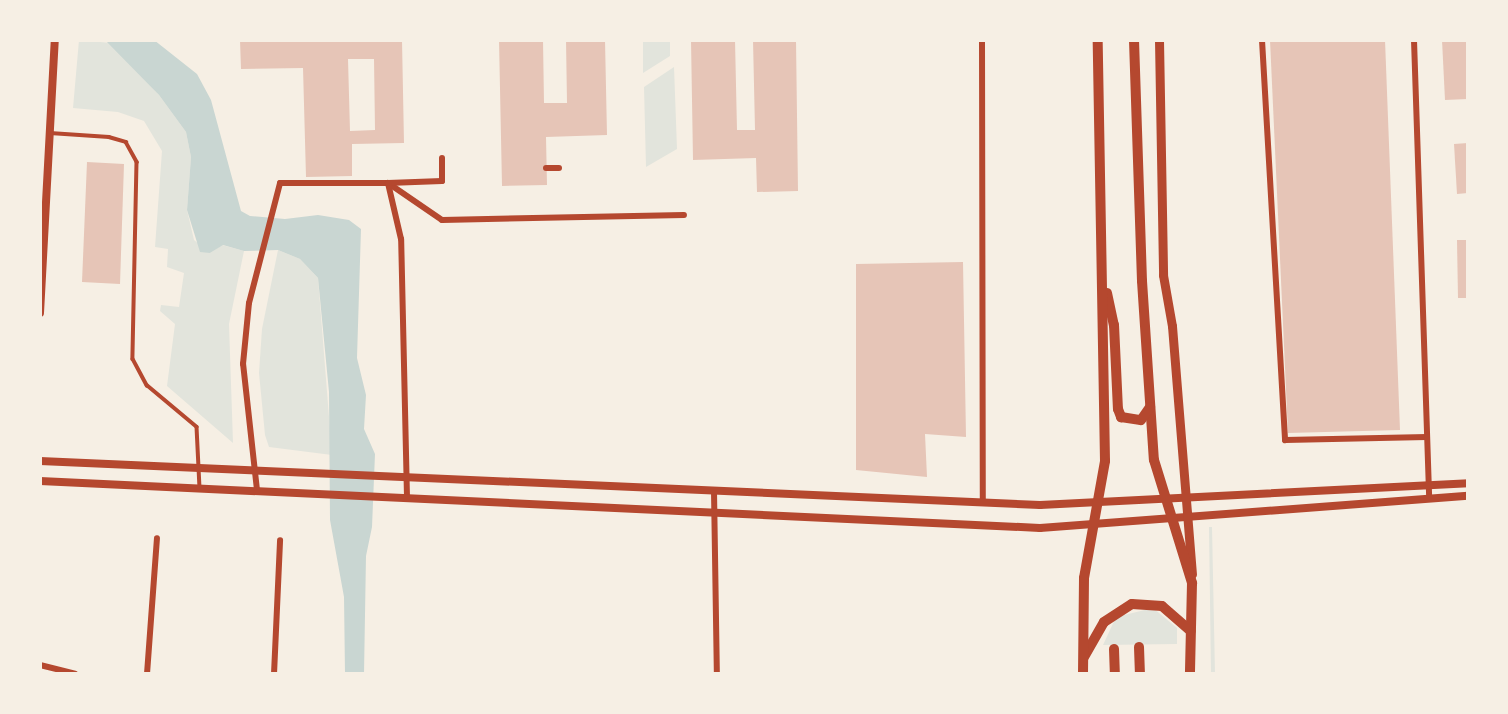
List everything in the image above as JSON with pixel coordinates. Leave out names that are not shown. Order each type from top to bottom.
[{"type":"highway","points":[[1139,647],[1140,674]]},
{"type":"highway","points":[[1114,649],[1115,674]]},
{"type":"main road","points":[[1083,674],[1084,578],[1105,461],[1098,40]]},
{"type":"main road","points":[[1134,40],[1142,281],[1154,460],[1192,583]]},
{"type":"main road","points":[[1159,40],[1163,275],[1172,326],[1192,583],[1191,674]]},
{"type":"main road","points":[[1102,272],[1114,325],[1118,409],[1121,417],[1141,420],[1149,413],[1151,402]]},
{"type":"main road","points":[[1083,658],[1104,622],[1132,604],[1162,607],[1191,631]]},
{"type":"street","points":[[40,313],[55,40]]},
{"type":"street","points":[[982,40],[983,503]]},
{"type":"street","points":[[1262,40],[1285,440],[1427,437]]},
{"type":"street","points":[[1414,40],[1429,499]]},
{"type":"street","points":[[257,490],[243,364],[259,258],[272,203],[280,183],[442,181],[442,158]]},
{"type":"street","points":[[546,168],[559,168]]},
{"type":"street","points":[[388,183],[442,220],[684,215]]},
{"type":"street","points":[[388,183],[401,239],[407,497]]},
{"type":"street","points":[[40,461],[983,503],[1186,500],[1468,482]]},
{"type":"street","points":[[40,481],[714,510],[1040,528],[1468,496]]},
{"type":"street","points":[[714,491],[717,674]]},
{"type":"street","points":[[147,674],[157,538]]},
{"type":"street","points":[[274,674],[280,540]]},
{"type":"street","points":[[40,665],[75,674]]},
{"type":"lane","points":[[50,133],[109,137],[126,142],[136,162],[133,359],[146,385],[197,427],[200,488]]},
{"type":"shaded area","points":[[79,40],[111,43],[159,95],[186,132],[191,157],[187,210],[194,240],[210,253],[222,245],[244,251],[229,324],[233,443],[167,386],[175,324],[160,311],[161,305],[179,307],[184,273],[167,267],[168,249],[155,247],[162,151],[144,121],[118,112],[73,108]]},
{"type":"shaded area","points":[[105,40],[154,40],[197,74],[211,100],[241,211],[250,216],[285,219],[318,215],[349,220],[361,229],[357,358],[366,395],[364,429],[375,454],[372,527],[366,556],[364,674],[345,674],[344,597],[330,520],[329,392],[318,278],[300,259],[278,250],[244,251],[223,245],[210,253],[200,252],[187,210],[191,157],[186,132],[159,95]]},
{"type":"shaded area","points":[[643,40],[670,40],[670,56],[643,73]]},
{"type":"shaded area","points":[[674,67],[677,149],[646,167],[644,87]]},
{"type":"shaded area","points":[[278,250],[300,259],[318,278],[332,455],[269,447],[265,435],[259,373],[262,329]]},
{"type":"shaded area","points":[[1209,527],[1212,527],[1215,674],[1211,674]]},
{"type":"shaded area","points":[[1153,608],[1177,628],[1177,644],[1103,645],[1116,617]]},
{"type":"building","points":[[240,40],[402,40],[404,143],[352,144],[352,176],[306,177],[303,68],[241,69]],"holes":[[[348,59],[374,59],[375,130],[350,131]]]},
{"type":"building","points":[[499,40],[543,40],[544,103],[567,103],[566,40],[605,40],[607,135],[546,137],[547,185],[502,186]]},
{"type":"building","points":[[691,40],[735,40],[737,130],[755,130],[753,40],[796,40],[798,191],[757,192],[756,158],[693,160]]},
{"type":"building","points":[[1270,40],[1385,40],[1400,430],[1288,433]]},
{"type":"building","points":[[1442,40],[1468,40],[1468,99],[1445,100]]},
{"type":"building","points":[[1468,143],[1468,193],[1457,194],[1454,144]]},
{"type":"building","points":[[87,162],[124,164],[120,284],[82,282]]},
{"type":"building","points":[[1457,240],[1468,240],[1468,298],[1458,298]]},
{"type":"building","points":[[963,262],[966,437],[925,434],[927,477],[856,470],[856,264]]}]
